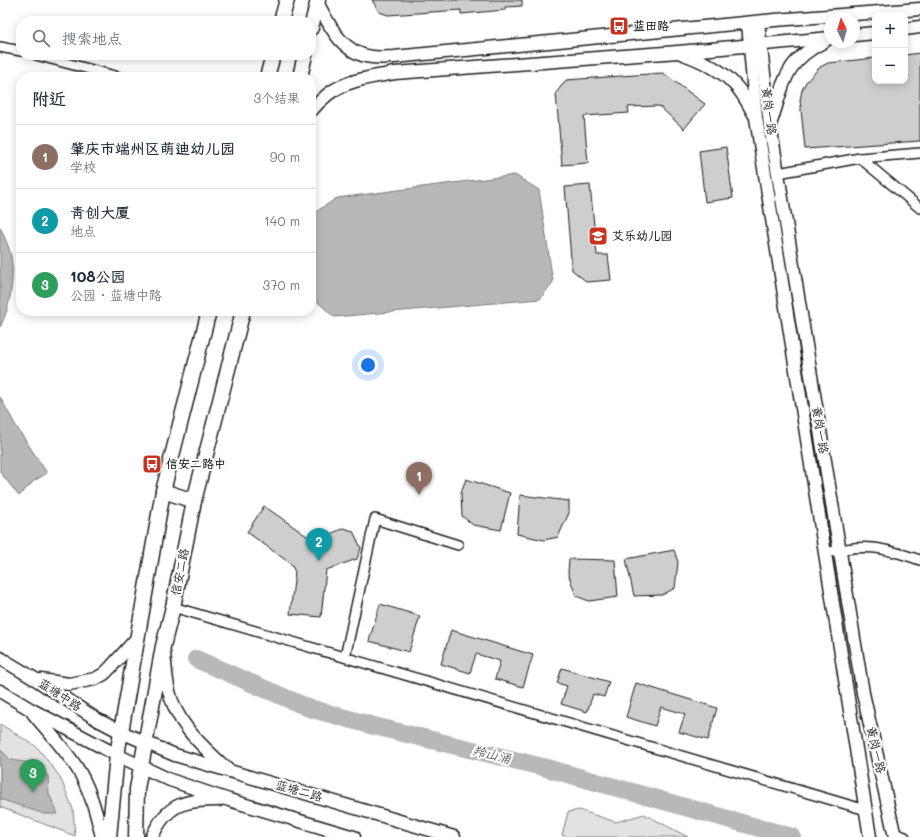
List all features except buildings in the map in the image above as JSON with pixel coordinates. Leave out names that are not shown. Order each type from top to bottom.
[{"type":"main road","points":[[282,16],[286,0]]},
{"type":"main road","points":[[317,1],[330,27],[348,47],[360,54],[371,57],[394,57],[753,22],[920,9]]},
{"type":"main road","points":[[314,16],[317,1]]},
{"type":"main road","name":"黄岗一路","points":[[753,22],[755,45],[756,118],[869,833]]},
{"type":"main road","points":[[908,29],[920,27]]},
{"type":"main road","points":[[860,34],[872,33]]},
{"type":"main road","points":[[316,106],[327,94],[342,85],[372,76],[678,52],[824,39]]},
{"type":"main road","points":[[770,125],[779,99],[783,81],[791,68],[813,47],[824,41]]},
{"type":"main road","name":"黄岗一路","points":[[755,45],[770,125],[863,693],[898,836]]},
{"type":"main road","points":[[678,52],[708,65],[735,84],[756,118]]},
{"type":"main road","points":[[268,72],[272,60]]},
{"type":"main road","points":[[301,72],[304,60]]},
{"type":"main road","points":[[109,837],[117,755],[163,491],[208,316]]},
{"type":"main road","name":"信安二路","points":[[136,837],[137,789],[163,646],[173,607],[194,501],[242,316]]},
{"type":"main road","points":[[163,491],[194,501]]},
{"type":"main road","points":[[36,679],[69,684],[95,679],[104,674],[137,638]]},
{"type":"main road","points":[[163,646],[168,687],[172,702],[181,720],[194,739],[229,771]]},
{"type":"main road","name":"蓝塘中路","points":[[0,658],[36,679],[98,720],[145,742]]},
{"type":"main road","name":"蓝塘中路","points":[[0,690],[117,755],[141,766]]},
{"type":"main road","points":[[30,708],[80,774],[91,800],[102,837]]},
{"type":"main road","name":"蓝塘二路","points":[[145,742],[184,758],[454,837]]},
{"type":"main road","points":[[141,766],[170,780],[229,800],[354,837]]},
{"type":"main road","points":[[152,837],[168,813],[183,804],[196,800],[229,800]]},
{"type":"street","points":[[0,47],[16,50]]},
{"type":"street","points":[[55,60],[100,72]]},
{"type":"street","points":[[778,173],[860,158],[920,153]]},
{"type":"street","points":[[860,158],[920,208]]},
{"type":"street","points":[[345,657],[375,519],[458,545]]},
{"type":"street","points":[[825,553],[851,547],[868,547],[889,550],[920,560]]},
{"type":"street","points":[[173,607],[866,810]]},
{"type":"shaded area","points":[[515,175],[539,190],[553,282],[540,299],[334,317],[316,301],[316,214],[317,211],[337,198]]},
{"type":"shaded area","points":[[0,227],[10,252],[12,264],[12,283],[9,302],[4,320],[0,327]]},
{"type":"shaded area","points":[[0,397],[16,426],[47,473],[34,481],[19,496],[0,472]]},
{"type":"shaded area","points":[[0,724],[37,747],[60,777],[73,809],[75,836],[0,807]]},
{"type":"shaded area","points":[[0,749],[11,760],[31,763],[48,776],[49,794],[58,814],[44,814],[0,799]]},
{"type":"shaded area","points":[[579,810],[616,822],[644,814],[688,837],[567,837],[562,835],[568,812]]},
{"type":"waterway","name":"羚山涌","points":[[196,659],[309,708],[374,726],[543,767],[792,837]]},
{"type":"place","name":"蓝田路","points":[[619,26]]},
{"type":"place","name":"艾乐幼儿园","points":[[598,236]]},
{"type":"place","name":"信安二路中","points":[[152,464]]},
{"type":"place","name":"肇庆市端州区萌迪幼儿园","points":[[419,495]]},
{"type":"place","name":"青创大厦","points":[[319,561]]},
{"type":"place","name":"108公园","points":[[33,792]]}]
